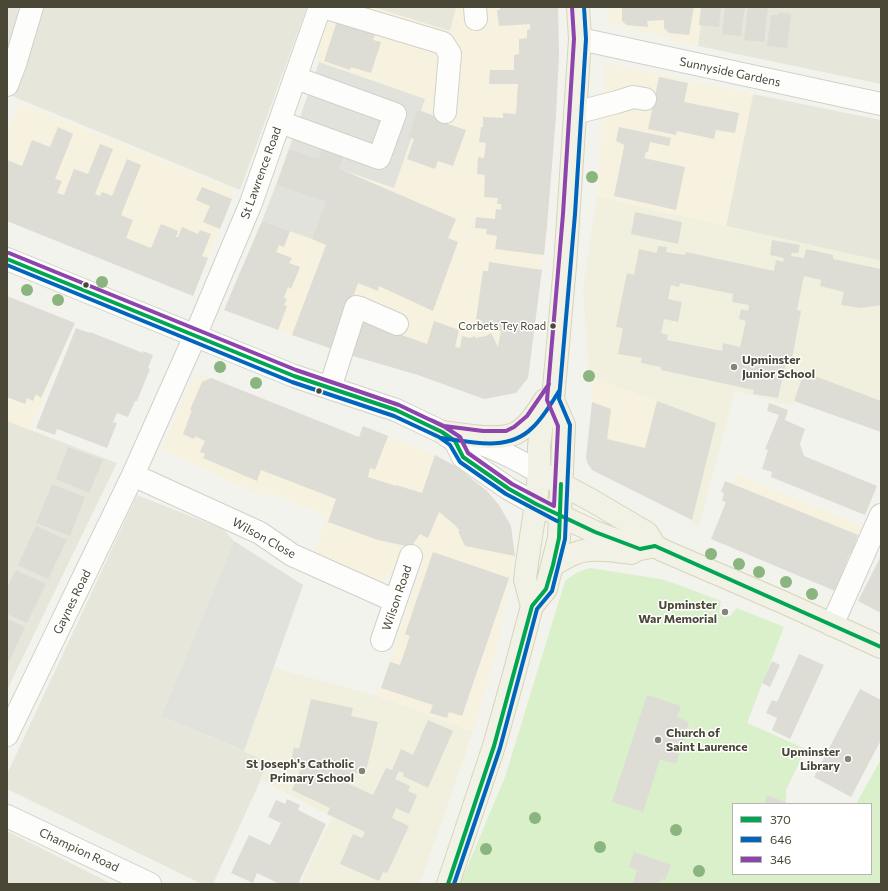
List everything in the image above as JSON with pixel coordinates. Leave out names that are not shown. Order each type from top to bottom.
[{"type":"main road","points":[[532,606],[525,580],[536,504],[539,472],[539,446],[542,423],[554,394],[566,266],[580,39],[578,7]]},
{"type":"main road","points":[[449,437],[507,436],[517,432],[531,420],[554,394]]},
{"type":"main road","points":[[448,884],[494,746],[532,606],[546,589],[560,538],[564,425],[554,394]]},
{"type":"main road","points":[[539,472],[647,533],[659,548]]},
{"type":"main road","points":[[536,504],[595,532],[640,549],[659,548],[881,647]]},
{"type":"main road","points":[[553,565],[575,554],[586,551],[611,551],[644,555],[652,554],[659,548]]},
{"type":"street","points":[[7,85],[15,64],[32,7]]},
{"type":"street","points":[[322,7],[443,43],[450,54],[445,112]]},
{"type":"street","name":"St Lawrence Road","points":[[195,336],[251,203],[322,7]]},
{"type":"street","name":"Sunnyside Gardens","points":[[580,39],[881,104]]},
{"type":"street","points":[[280,122],[379,158],[395,114],[296,78]]},
{"type":"street","points":[[575,112],[633,97],[645,99]]},
{"type":"street","points":[[7,259],[294,376],[396,410],[449,437],[469,440],[500,452],[539,472]]},
{"type":"street","points":[[330,388],[356,307],[397,324]]},
{"type":"street","name":"Gaynes Road","points":[[7,735],[133,475],[195,336]]},
{"type":"street","points":[[449,437],[463,457],[509,489],[536,504]]},
{"type":"street","name":"Wilson Close","points":[[133,475],[260,533],[292,555],[396,601]]},
{"type":"street","points":[[832,625],[881,515]]},
{"type":"street","name":"Wilson Road","points":[[382,640],[411,556]]},
{"type":"street","name":"Champion Road","points":[[7,816],[150,884]]},
{"type":"shaded area","points":[[7,7],[307,7],[240,190],[7,94]]},
{"type":"shaded area","points":[[328,7],[373,7],[450,31],[456,7],[558,7],[556,116],[547,226],[528,378],[516,393],[484,399],[418,375],[341,352],[224,310],[262,221],[319,62],[318,47]]},
{"type":"shaded area","points":[[353,7],[467,7],[462,38]]},
{"type":"shaded area","points":[[607,7],[703,7],[698,46],[608,23]]},
{"type":"shaded area","points":[[703,7],[881,7],[881,84],[698,46]]},
{"type":"shaded area","points":[[319,62],[425,99],[394,188],[340,169],[344,157],[319,159],[289,149]]},
{"type":"shaded area","points":[[606,63],[753,94],[726,226],[597,197]]},
{"type":"shaded area","points":[[753,94],[881,120],[881,261],[726,226]]},
{"type":"shaded area","points":[[20,103],[235,190],[193,296],[7,221],[7,134]]},
{"type":"shaded area","points":[[276,185],[326,202],[312,239],[262,221]]},
{"type":"shaded area","name":"Upminster Junior School","points":[[597,197],[881,261],[881,432],[794,401],[793,406],[735,391],[699,526],[691,523],[716,423],[589,376],[583,289]]},
{"type":"shaded area","points":[[7,296],[75,323],[30,430],[7,421]]},
{"type":"shaded area","points":[[201,375],[358,437],[363,426],[435,455],[463,471],[487,491],[499,505],[511,526],[515,556],[496,652],[473,732],[378,696],[424,560],[402,552],[396,569],[385,578],[376,581],[313,554],[327,516],[268,492],[266,498],[162,449],[191,382],[196,376]]},
{"type":"shaded area","points":[[592,377],[716,423],[692,520],[592,470],[586,458],[592,403]]},
{"type":"shaded area","points":[[7,421],[117,463],[7,690]]},
{"type":"shaded area","points":[[735,474],[862,526],[839,581],[715,531]]},
{"type":"shaded area","points":[[137,495],[223,529],[234,541],[161,716],[269,762],[213,884],[202,884],[7,789],[7,774]]},
{"type":"shaded area","points":[[234,541],[303,585],[244,751],[161,716]]},
{"type":"shaded area","name":"St Joseph's Catholic Primary School","points":[[274,668],[378,696],[473,732],[420,884],[300,884],[332,817],[260,779],[268,762],[244,751]]},
{"type":"shaded area","points":[[7,831],[112,884],[7,884]]},
{"type":"green space","points":[[590,568],[660,579],[721,601],[719,612],[730,616],[737,608],[784,627],[747,723],[806,749],[786,790],[786,803],[732,803],[732,875],[872,875],[872,803],[857,803],[881,759],[881,884],[460,884],[505,777],[565,581],[583,570]]},
{"type":"building","points":[[500,7],[558,7],[559,54],[556,116],[544,255],[495,249],[497,236],[486,234],[487,229],[475,228],[476,217],[495,219],[496,209],[501,210],[501,204],[497,204],[498,198],[484,197],[485,175],[477,174],[478,157],[484,158],[486,143],[479,142],[481,127],[483,127],[483,117],[503,118],[503,113],[516,114],[518,84],[489,84],[490,70],[514,70],[514,55],[519,54],[519,39],[527,38],[527,30],[530,29],[530,24],[499,26],[497,10],[500,10]]},
{"type":"building","points":[[622,7],[694,7],[689,35],[669,33],[664,28],[664,20],[647,21],[648,27],[627,25],[622,21]]},
{"type":"building","points":[[701,7],[721,7],[719,27],[699,25]]},
{"type":"building","points":[[725,7],[745,7],[741,36],[722,34]]},
{"type":"building","points":[[748,7],[768,7],[764,42],[744,40]]},
{"type":"building","points":[[778,12],[791,14],[787,48],[767,46],[771,15],[778,15]]},
{"type":"building","points":[[339,15],[377,28],[373,40],[381,42],[371,73],[351,67],[350,70],[324,61]]},
{"type":"building","points":[[659,77],[688,83],[684,102],[739,113],[735,133],[716,130],[714,139],[677,131],[676,135],[648,129]]},
{"type":"building","points":[[418,110],[449,121],[448,124],[466,130],[453,166],[438,161],[435,169],[407,159],[414,139],[408,137]]},
{"type":"building","points":[[58,127],[73,134],[55,179],[62,181],[57,193],[64,195],[74,169],[88,174],[100,144],[113,149],[95,194],[100,196],[102,192],[112,196],[127,159],[141,165],[121,215],[133,220],[126,238],[151,248],[161,224],[178,231],[176,237],[178,237],[182,227],[198,234],[200,230],[211,234],[202,256],[208,258],[193,296],[7,221],[7,160],[22,166],[32,140],[50,147]]},
{"type":"building","points":[[619,127],[671,138],[669,146],[650,142],[648,152],[646,152],[644,158],[685,167],[676,210],[614,196],[624,147],[624,145],[616,141]]},
{"type":"building","points":[[289,149],[319,159],[322,149],[344,156],[340,169],[456,219],[448,238],[458,242],[433,311],[379,286],[378,291],[358,283],[335,350],[292,335],[326,245],[312,239],[326,202],[276,185]]},
{"type":"building","points":[[202,187],[232,199],[220,229],[203,222],[210,206],[196,200]]},
{"type":"building","points":[[635,212],[682,222],[678,244],[631,234]]},
{"type":"building","points":[[262,221],[290,231],[284,247],[279,245],[276,252],[292,258],[289,263],[300,267],[291,289],[288,287],[284,298],[287,299],[284,305],[287,306],[278,330],[224,310]]},
{"type":"building","points":[[772,240],[800,245],[798,253],[792,253],[791,256],[804,258],[806,249],[833,255],[833,259],[881,269],[881,305],[861,308],[841,305],[844,292],[820,286],[821,280],[804,276],[797,310],[801,311],[791,364],[786,363],[778,398],[753,394],[754,390],[661,370],[661,367],[641,363],[642,358],[618,354],[623,328],[616,327],[627,273],[634,275],[639,249],[657,253],[658,246],[667,247],[666,252],[685,255],[686,252],[774,271],[776,260],[783,262],[784,258],[770,255]],"holes":[[[680,283],[733,294],[732,302],[749,305],[748,311],[741,309],[739,319],[746,321],[740,347],[723,343],[722,351],[667,340],[668,335],[661,333],[664,319],[678,322],[682,302],[668,299],[671,285],[679,287]]]},
{"type":"building","points":[[489,262],[542,270],[528,378],[516,393],[484,399],[418,375],[346,354],[359,317],[396,333],[427,344],[434,321],[459,330],[455,347],[460,348],[462,336],[470,338],[475,336],[475,338],[486,336],[491,333],[498,347],[501,331],[481,326],[482,321],[476,319],[483,271],[488,271]]},
{"type":"building","points":[[7,296],[75,323],[41,398],[36,394],[33,401],[27,398],[25,404],[7,397]]},
{"type":"building","points":[[76,328],[143,353],[143,351],[153,355],[148,368],[150,369],[137,401],[135,401],[128,417],[117,413],[113,422],[117,423],[107,448],[57,429],[55,435],[36,428]]},
{"type":"building","points":[[804,372],[881,401],[881,432],[794,401]]},
{"type":"building","points":[[211,378],[359,437],[363,426],[388,436],[375,470],[370,468],[368,477],[422,493],[435,455],[457,467],[487,491],[499,505],[511,526],[515,556],[465,546],[458,531],[460,531],[439,512],[428,538],[420,534],[411,547],[378,540],[328,522],[336,499],[261,470],[257,481],[203,458],[205,454],[200,452],[205,441],[195,436],[194,439],[183,434],[192,410],[190,410],[202,382]]},
{"type":"building","points":[[657,401],[716,423],[692,520],[592,470],[586,458],[592,402],[611,409],[607,439],[645,448]]},
{"type":"building","points":[[769,403],[788,410],[785,420],[805,429],[800,444],[804,456],[877,486],[865,515],[771,477],[772,472],[762,469],[768,450],[765,449],[779,415],[767,411]]},
{"type":"building","points":[[68,447],[103,460],[89,493],[56,479]]},
{"type":"building","points":[[725,481],[858,535],[855,543],[862,546],[857,556],[850,553],[835,591],[711,539],[726,502],[722,501],[724,493],[721,492]]},
{"type":"building","points":[[52,484],[85,497],[70,536],[36,523]]},
{"type":"building","points":[[36,526],[67,540],[48,579],[18,565]]},
{"type":"building","points":[[433,552],[509,578],[462,716],[449,712],[447,718],[430,713],[433,705],[381,688],[390,662],[400,665],[410,636],[405,634]]},
{"type":"building","points":[[881,556],[881,613],[858,601]]},
{"type":"building","points":[[16,570],[46,584],[27,623],[7,614],[7,588]]},
{"type":"building","points":[[7,619],[25,627],[7,666]]},
{"type":"building","points":[[799,654],[824,665],[790,739],[772,730],[777,718],[766,713],[772,700],[777,702]]},
{"type":"building","points":[[772,661],[780,665],[770,687],[762,683]]},
{"type":"building","name":"Upminster Library","points":[[860,689],[881,700],[881,740],[851,797],[814,777]]},
{"type":"building","name":"Church of Saint Laurence","points":[[647,695],[681,706],[677,717],[689,722],[676,764],[660,759],[643,812],[612,802]]},
{"type":"building","points":[[311,699],[353,708],[351,716],[378,722],[365,775],[352,772],[349,784],[373,795],[386,768],[392,770],[401,749],[413,755],[428,720],[453,731],[428,788],[403,776],[404,773],[399,771],[395,779],[410,786],[408,791],[417,795],[409,814],[396,808],[392,818],[409,826],[387,873],[383,872],[379,881],[340,864],[353,834],[362,838],[365,832],[327,814],[330,808],[292,790],[302,765],[291,762],[294,747],[299,749]]},
{"type":"building","points":[[767,795],[787,803],[764,803]]},
{"type":"building","points":[[287,799],[300,805],[298,810],[326,824],[298,884],[280,884],[257,873],[253,883],[231,873],[249,835],[270,845],[281,823],[268,817],[276,800],[285,804]]},
{"type":"building","points":[[634,852],[671,865],[665,880],[661,879],[659,884],[633,884],[637,870],[629,867]]},
{"type":"transit line","name":"346","points":[[9,253],[296,370],[399,405],[445,427],[460,437],[468,453],[512,484],[554,506],[558,426],[547,400],[563,214],[574,39],[572,7]]},
{"type":"transit line","name":"646","points":[[454,884],[500,748],[537,609],[552,591],[565,539],[570,425],[559,399],[575,214],[586,39],[584,7]]},
{"type":"transit line","name":"370","points":[[7,259],[294,376],[396,410],[442,432],[455,441],[463,457],[509,489],[536,504],[595,532],[640,549],[655,546],[881,647]]},
{"type":"transit line","name":"646","points":[[7,265],[292,382],[394,416],[439,437],[450,445],[460,462],[506,494],[557,521]]},
{"type":"transit line","name":"346","points":[[431,420],[444,426],[483,431],[506,431],[514,427],[527,416],[549,384]]},
{"type":"transit line","name":"646","points":[[441,438],[489,444],[512,440],[532,428],[540,420],[559,391]]},
{"type":"transit line","name":"370","points":[[448,884],[494,746],[532,606],[546,589],[553,565],[559,538],[561,484]]},
{"type":"place","name":"Corbets Tey Road","points":[[553,326]]},
{"type":"place","name":"Upminster Junior School","points":[[734,367]]},
{"type":"place","name":"Upminster War Memorial","points":[[725,612]]},
{"type":"place","name":"Church of Saint Laurence","points":[[658,740]]},
{"type":"place","name":"Upminster Library","points":[[848,759]]},
{"type":"place","name":"St Joseph's Catholic Primary School","points":[[362,771]]}]
